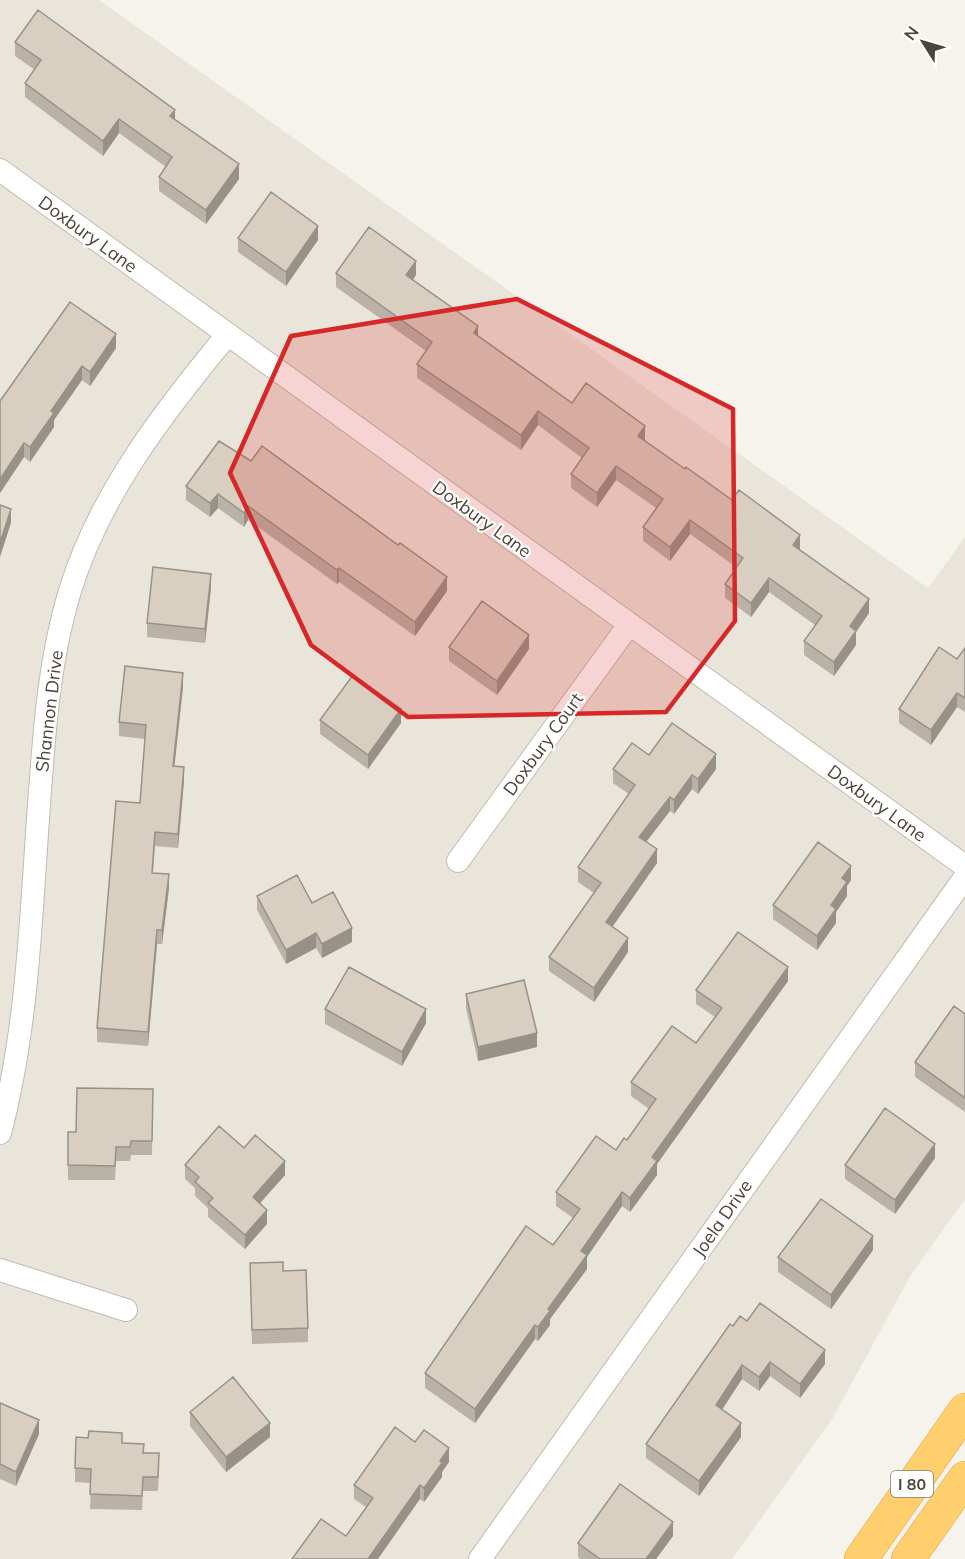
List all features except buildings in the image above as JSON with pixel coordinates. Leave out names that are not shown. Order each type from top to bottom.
[{"type":"highway","name":"I 80","points":[[861,1559],[965,1410]]},
{"type":"highway","name":"I 80","points":[[908,1559],[965,1478]]},
{"type":"street","name":"Doxbury Lane","points":[[0,170],[628,626],[965,866]]},
{"type":"street","name":"Shannon Drive","points":[[0,1133],[6,1108],[27,970],[44,723],[56,645],[70,589],[87,547],[127,470],[228,334]]},
{"type":"street","name":"Doxbury Court","points":[[458,861],[628,626]]},
{"type":"street","name":"Joela Drive","points":[[480,1559],[965,877]]},
{"type":"street","points":[[0,1269],[126,1310]]},
{"type":"highlighted area","points":[[517,299],[733,409],[735,621],[666,712],[408,717],[311,645],[230,473],[291,336]]},
{"type":"shaded area","points":[[0,0],[99,0],[928,588],[965,537],[965,1199],[912,1273],[832,1419],[732,1559],[0,1559]]}]
